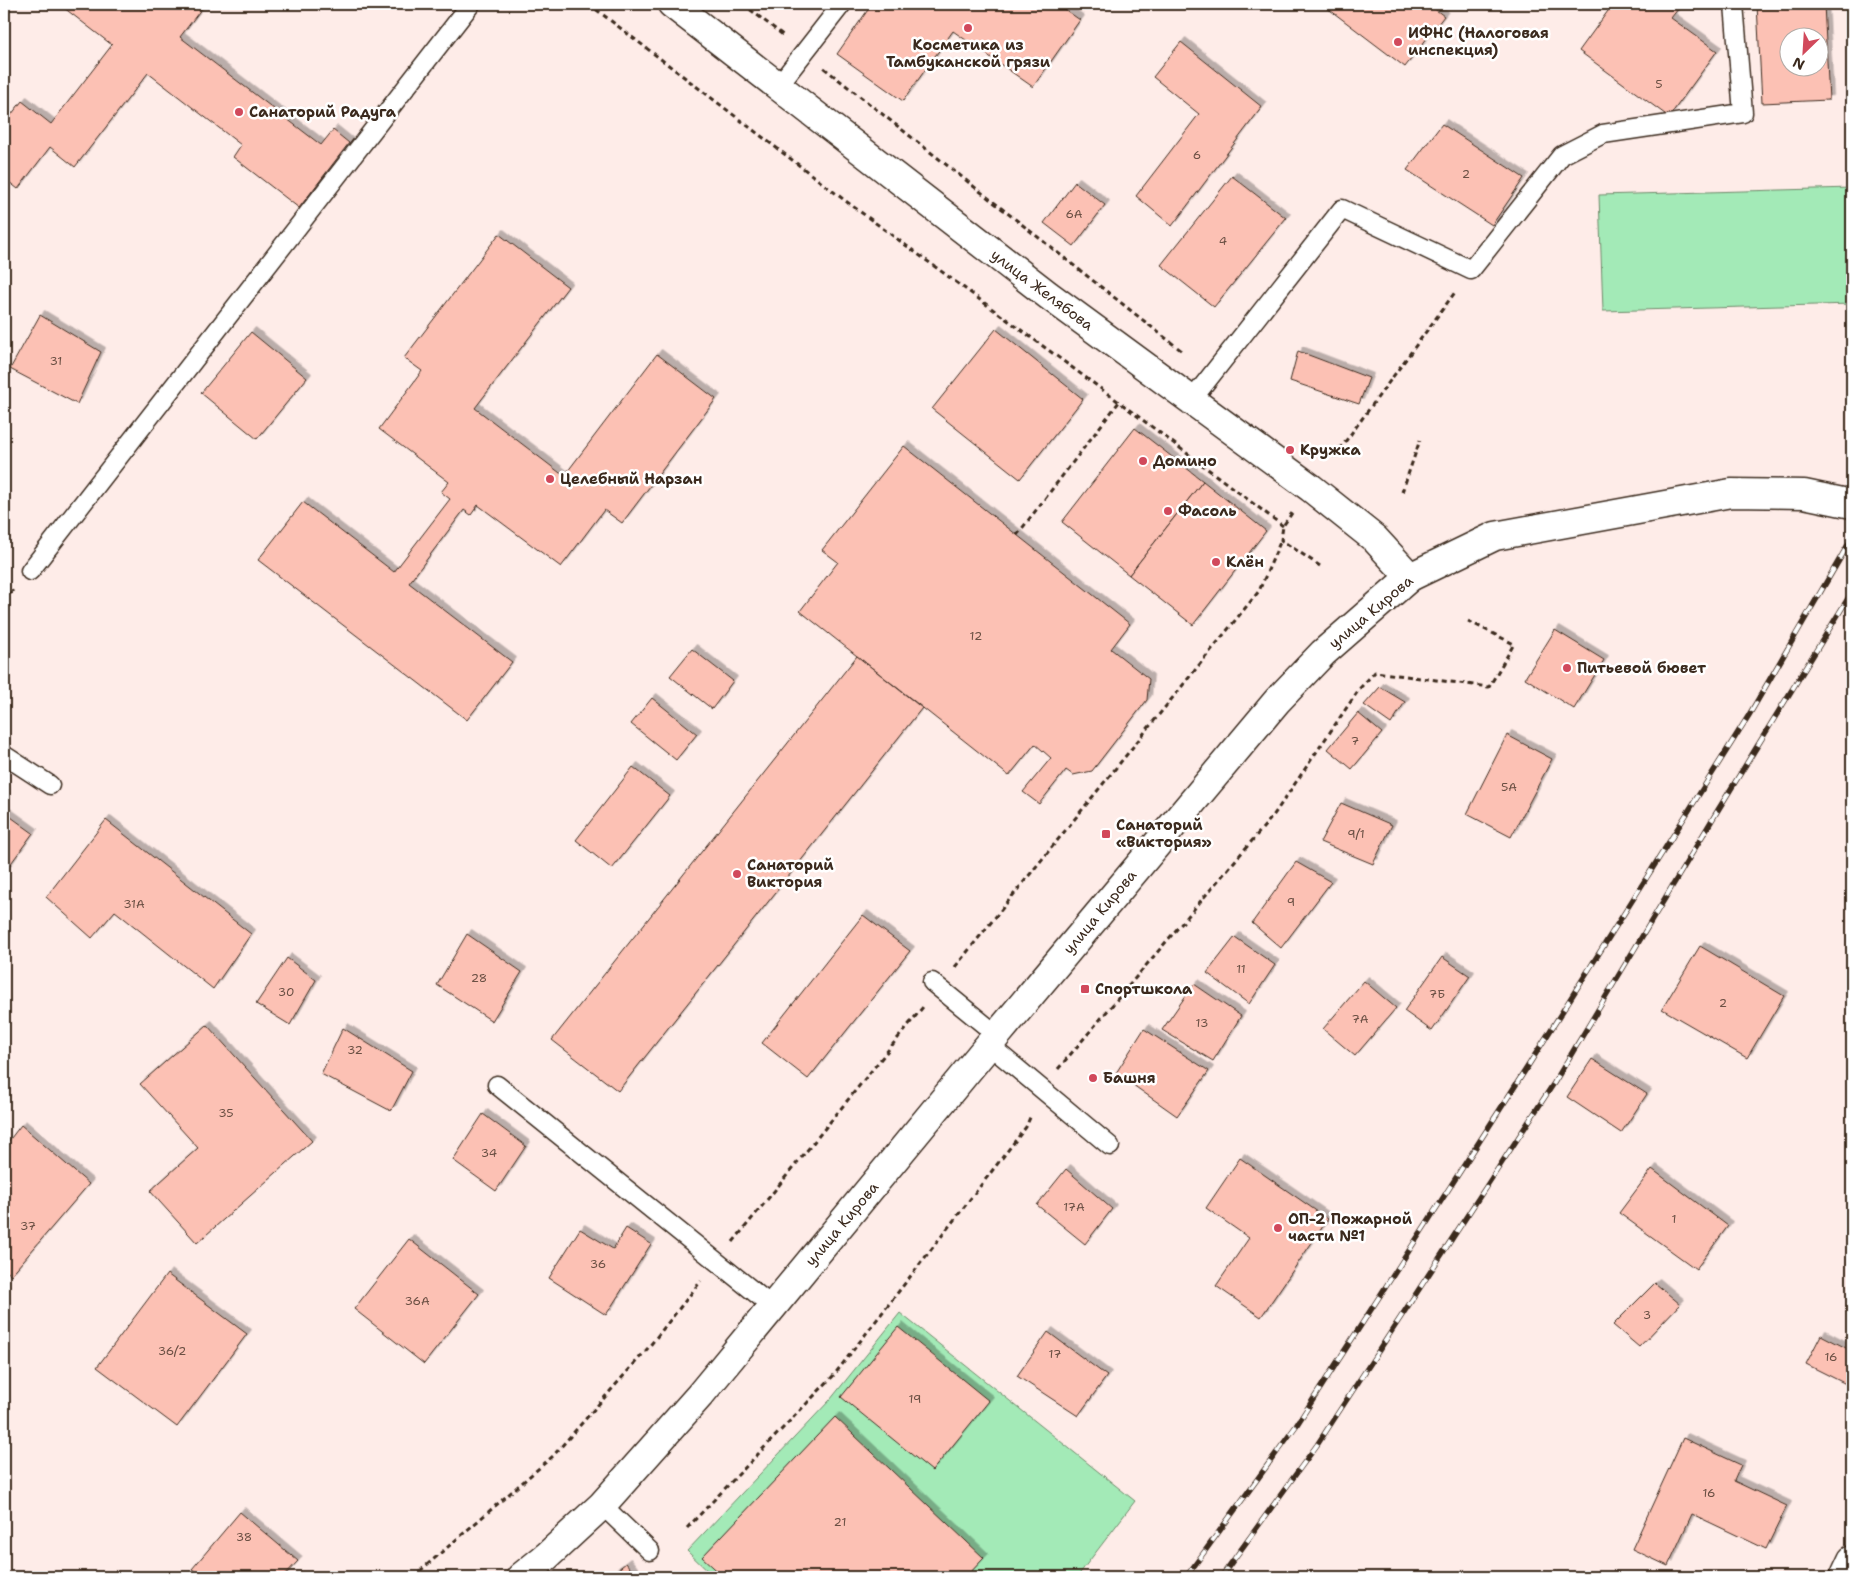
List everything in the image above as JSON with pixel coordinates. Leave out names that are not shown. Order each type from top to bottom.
[{"type":"street","name":"улица Желябова","points":[[672,4],[1048,295],[1311,488],[1375,539],[1410,577]]},
{"type":"street","name":"улица Кирова","points":[[521,1577],[548,1556],[602,1505],[700,1395],[993,1040],[1277,701],[1323,653],[1410,577],[1495,536],[1731,494],[1804,494],[1852,504]]},
{"type":"street","points":[[1844,1577],[1852,1560]]},
{"type":"lane","points":[[30,571],[471,4]]},
{"type":"lane","points":[[778,86],[842,4]]},
{"type":"lane","points":[[1191,401],[1342,209],[1471,270],[1562,155],[1603,134],[1743,112],[1734,4]]},
{"type":"lane","points":[[4,755],[50,785]]},
{"type":"lane","points":[[935,985],[1110,1146]]},
{"type":"lane","points":[[497,1085],[773,1307]]},
{"type":"lane","points":[[602,1505],[650,1551]]},
{"type":"path","points":[[589,4],[847,202],[1119,402],[1283,526]]},
{"type":"path","points":[[743,4],[1182,351]]},
{"type":"path","points":[[1334,457],[1471,270]]},
{"type":"path","points":[[1017,534],[1119,402]]},
{"type":"path","points":[[1402,492],[1420,440]]},
{"type":"path","points":[[413,1577],[553,1456],[648,1348],[935,985],[1259,591],[1281,540],[1283,526],[1295,509]]},
{"type":"path","points":[[1281,540],[1320,566]]},
{"type":"path","points":[[1375,672],[1489,687],[1514,644],[1468,621]]},
{"type":"green space","points":[[1852,188],[1852,304],[1603,311],[1599,195]]},
{"type":"green space","points":[[900,1313],[1135,1501],[1077,1577],[714,1577],[687,1551],[830,1400]]},
{"type":"building","name":"Cанаторий Радуга","points":[[59,4],[138,4],[140,6],[142,4],[205,4],[180,37],[321,145],[333,130],[349,143],[299,208],[233,157],[241,145],[148,73],[75,167],[50,147],[18,189],[4,178],[4,124],[22,101],[51,124],[112,45]]},
{"type":"building","points":[[872,4],[1057,4],[1080,20],[1033,87],[953,31],[903,101],[837,54]]},
{"type":"building","name":"ИФНС (Налоговая инспекция)","points":[[1322,4],[1428,4],[1444,16],[1405,67]]},
{"type":"building","points":[[1613,4],[1682,4],[1671,18],[1717,51],[1669,117],[1579,51]]},
{"type":"building","points":[[1757,4],[1824,4],[1825,28],[1778,28],[1778,78],[1828,78],[1829,100],[1762,103]]},
{"type":"building","points":[[1181,42],[1262,107],[1172,226],[1136,196],[1199,114],[1153,77]]},
{"type":"building","points":[[1442,124],[1524,178],[1492,225],[1407,170]]},
{"type":"building","points":[[1232,176],[1286,218],[1214,307],[1161,265]]},
{"type":"building","points":[[1075,182],[1105,205],[1074,246],[1044,223]]},
{"type":"building","name":"Целебный Нарзан","points":[[499,234],[568,287],[475,408],[564,476],[657,354],[716,399],[622,523],[604,510],[561,567],[478,505],[471,515],[464,510],[409,583],[512,662],[467,720],[258,560],[303,502],[394,572],[450,499],[441,492],[449,482],[379,429],[422,371],[404,358]]},
{"type":"building","points":[[40,315],[101,352],[77,404],[10,369]]},
{"type":"building","points":[[996,329],[1083,399],[1020,479],[932,409]]},
{"type":"building","points":[[251,332],[307,378],[257,439],[201,393]]},
{"type":"building","points":[[1298,351],[1369,378],[1359,404],[1290,381]]},
{"type":"building","points":[[1135,428],[1203,481],[1129,575],[1062,522]]},
{"type":"building","points":[[904,446],[1130,624],[1111,649],[1149,679],[1147,700],[1092,771],[1073,775],[1066,770],[1039,804],[1023,792],[1051,758],[1035,744],[1009,776],[800,611],[838,562],[822,550]]},
{"type":"building","points":[[1203,481],[1266,531],[1193,625],[1129,575]]},
{"type":"building","points":[[1555,630],[1604,660],[1574,709],[1525,678]]},
{"type":"building","points":[[692,649],[733,681],[712,709],[670,676]]},
{"type":"building","name":"Санаторий Виктория","points":[[857,656],[922,708],[618,1091],[552,1040]]},
{"type":"building","points":[[1380,687],[1405,702],[1391,724],[1364,705]]},
{"type":"building","points":[[652,698],[697,734],[676,760],[631,724]]},
{"type":"building","points":[[1358,713],[1382,733],[1352,769],[1328,749]]},
{"type":"building","points":[[1507,735],[1552,759],[1511,837],[1467,814]]},
{"type":"building","points":[[633,767],[670,796],[612,869],[576,840]]},
{"type":"building","points":[[1341,803],[1392,825],[1373,864],[1320,842]]},
{"type":"building","points":[[4,812],[33,833],[4,873]]},
{"type":"building","points":[[106,820],[251,934],[213,989],[115,911],[92,938],[46,897]]},
{"type":"building","points":[[1296,862],[1331,882],[1281,948],[1252,923]]},
{"type":"building","points":[[863,915],[910,951],[808,1079],[762,1043]]},
{"type":"building","points":[[467,934],[522,972],[492,1021],[437,985]]},
{"type":"building","points":[[1235,937],[1275,965],[1249,1004],[1207,973]]},
{"type":"building","points":[[1700,946],[1784,996],[1747,1058],[1662,1009]]},
{"type":"building","points":[[1442,957],[1470,976],[1432,1031],[1404,1011]]},
{"type":"building","points":[[287,958],[316,980],[290,1025],[256,1004]]},
{"type":"building","points":[[1364,981],[1396,1008],[1355,1056],[1323,1029]]},
{"type":"building","points":[[1194,984],[1241,1016],[1213,1061],[1162,1030]]},
{"type":"building","points":[[207,1025],[312,1141],[197,1243],[150,1191],[198,1148],[140,1084]]},
{"type":"building","points":[[343,1028],[412,1071],[391,1111],[321,1074]]},
{"type":"building","points":[[1144,1029],[1209,1071],[1177,1116],[1116,1073]]},
{"type":"building","points":[[1592,1059],[1647,1094],[1621,1133],[1567,1097]]},
{"type":"building","points":[[483,1114],[526,1146],[496,1191],[453,1160]]},
{"type":"building","points":[[21,1125],[89,1184],[11,1275],[4,1269],[4,1147]]},
{"type":"building","name":"ОП-2 Пожарной части №1","points":[[1240,1158],[1328,1219],[1261,1317],[1216,1286],[1249,1238],[1206,1208]]},
{"type":"building","points":[[1066,1169],[1112,1209],[1085,1244],[1037,1205]]},
{"type":"building","points":[[1652,1169],[1728,1226],[1696,1269],[1619,1213]]},
{"type":"building","points":[[626,1228],[651,1244],[606,1315],[549,1278],[580,1229],[613,1249]]},
{"type":"building","points":[[409,1239],[479,1294],[424,1364],[354,1309]]},
{"type":"building","points":[[167,1274],[247,1334],[177,1427],[97,1367]]},
{"type":"building","points":[[1655,1283],[1680,1304],[1639,1347],[1613,1325]]},
{"type":"building","points":[[898,1327],[989,1401],[932,1471],[841,1397]]},
{"type":"building","points":[[1048,1332],[1107,1376],[1078,1416],[1017,1376]]},
{"type":"building","points":[[1821,1335],[1852,1351],[1852,1387],[1806,1364]]},
{"type":"building","points":[[835,1417],[984,1558],[966,1577],[724,1577],[702,1557]]},
{"type":"building","points":[[1683,1438],[1741,1465],[1734,1481],[1787,1506],[1766,1549],[1692,1514],[1668,1566],[1632,1549]]},
{"type":"building","points":[[240,1512],[298,1561],[283,1577],[203,1577],[192,1569]]},
{"type":"building","points":[[626,1563],[637,1577],[608,1577]]},
{"type":"railway","points":[[1186,1577],[1296,1426],[1528,1066],[1749,715],[1852,538]]},
{"type":"railway","points":[[1221,1577],[1317,1445],[1554,1083],[1852,592]]},
{"type":"place","name":"Косметика из Тамбуканской грязи","points":[[968,28]]},
{"type":"place","name":"ИФНС (Налоговая инспекция)","points":[[1398,42]]},
{"type":"place","name":"Cанаторий Радуга","points":[[239,112]]},
{"type":"place","name":"Кружка","points":[[1290,450]]},
{"type":"place","name":"Домино","points":[[1143,461]]},
{"type":"place","name":"Целебный Нарзан","points":[[550,479]]},
{"type":"place","name":"Фасоль","points":[[1168,511]]},
{"type":"place","name":"Клён","points":[[1216,562]]},
{"type":"place","name":"Питьевой бювет","points":[[1567,668]]},
{"type":"place","name":"Санаторий «Виктория»","points":[[1106,834]]},
{"type":"place","name":"Санаторий Виктория","points":[[737,874]]},
{"type":"place","name":"Спортшкола","points":[[1085,989]]},
{"type":"place","name":"Башня","points":[[1093,1078]]},
{"type":"place","name":"ОП-2 Пожарной части №1","points":[[1278,1228]]}]
